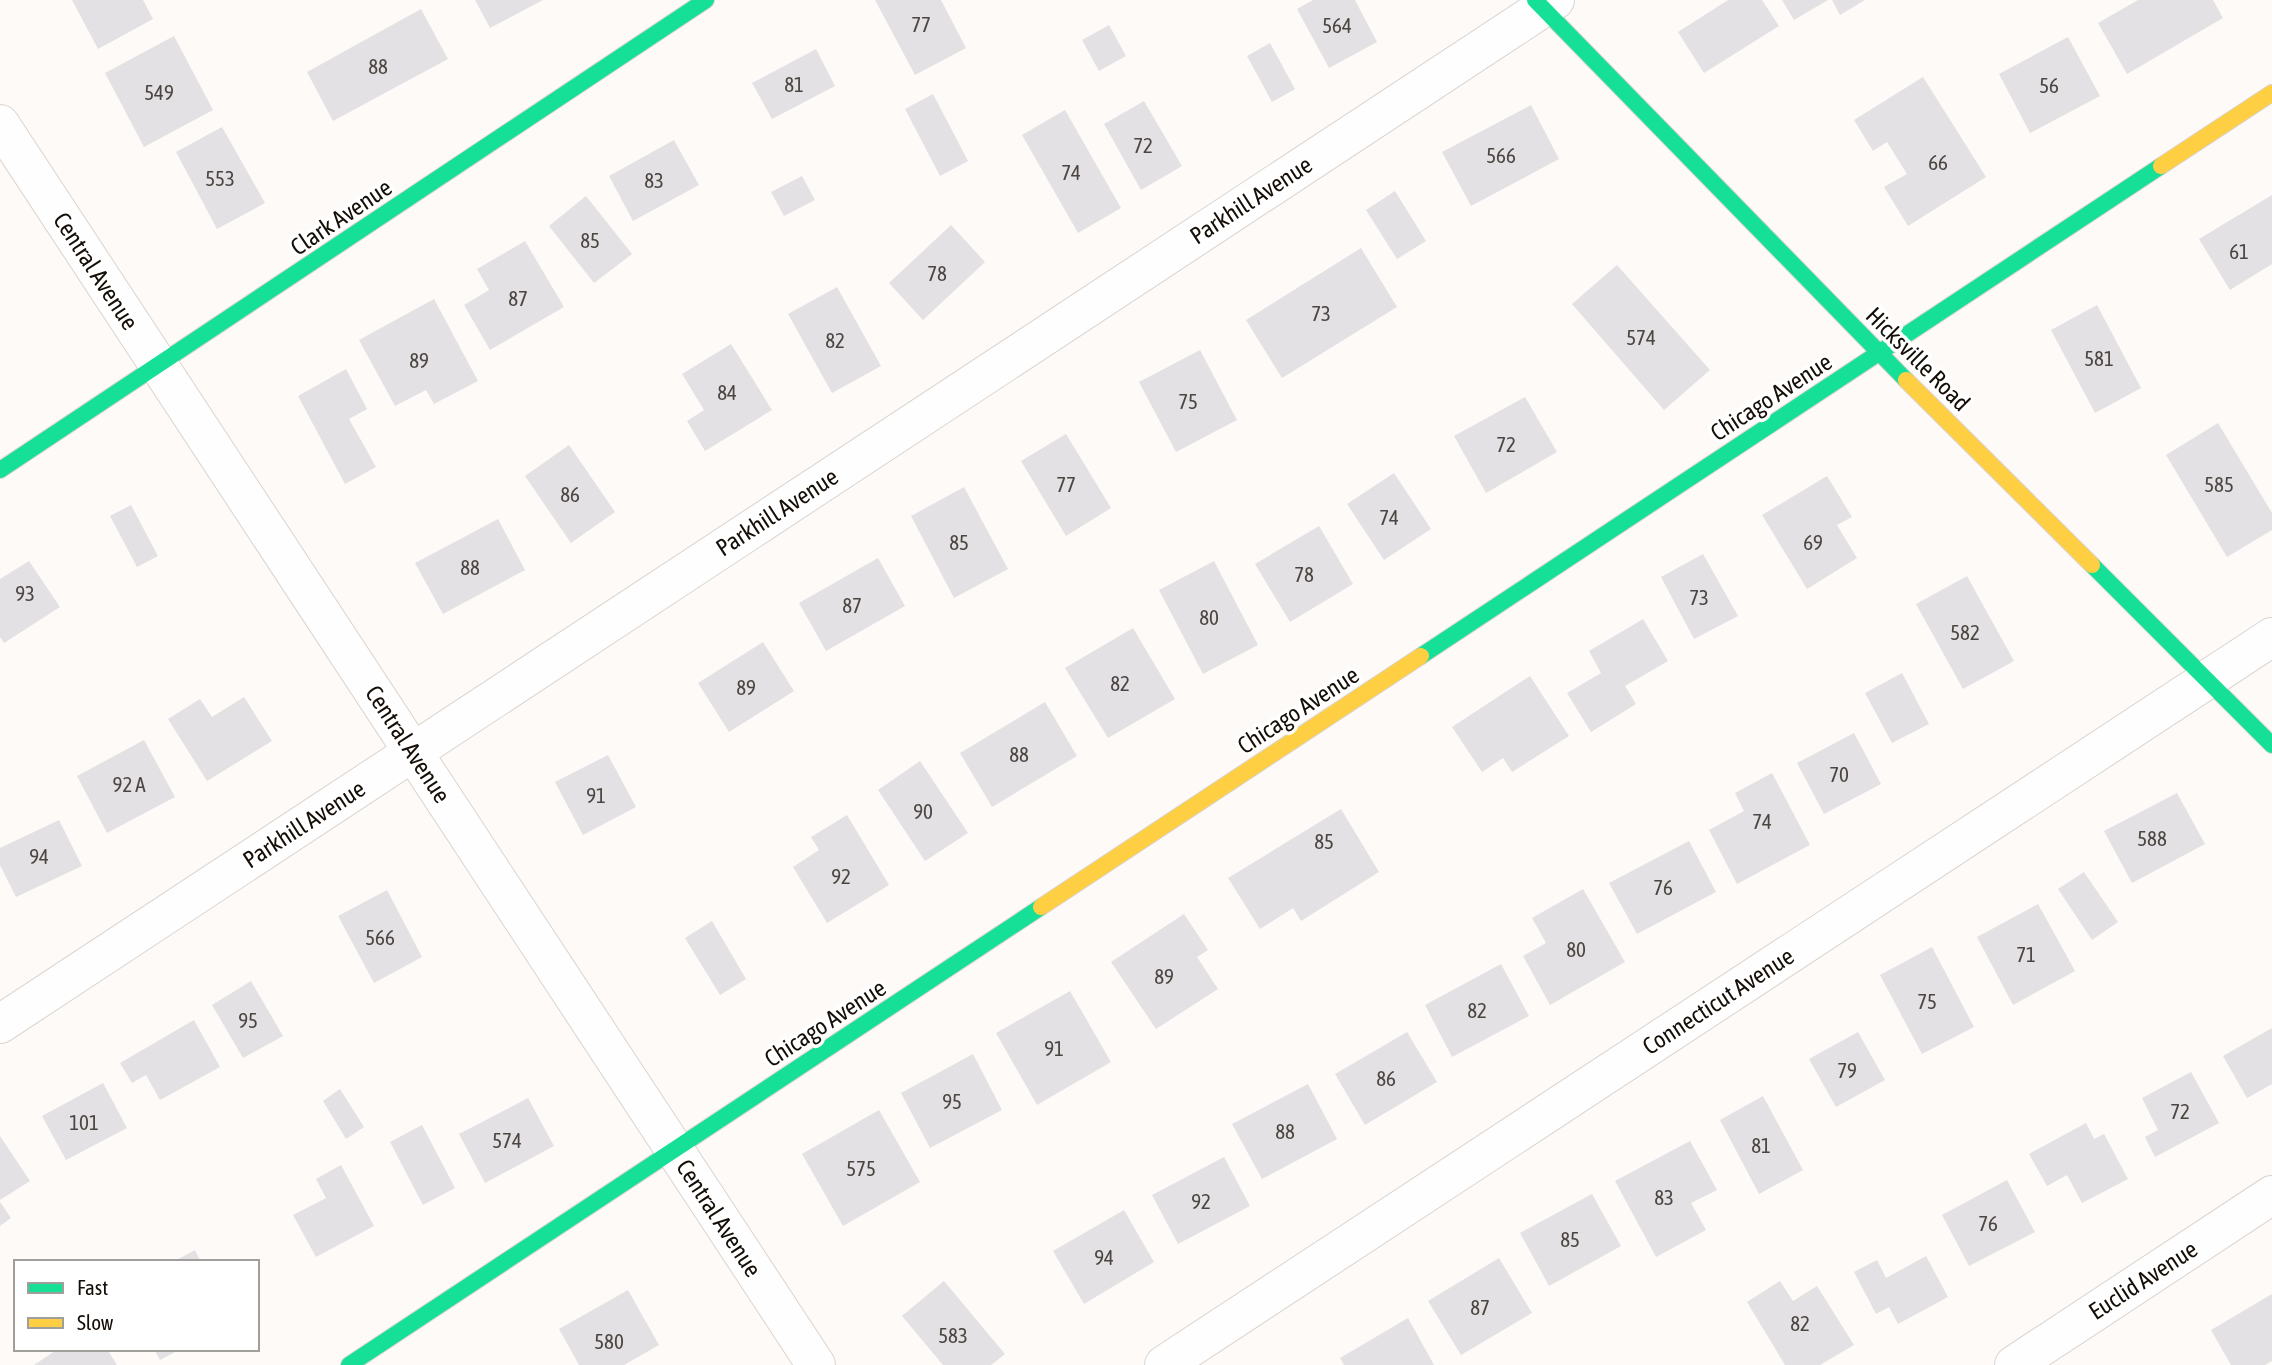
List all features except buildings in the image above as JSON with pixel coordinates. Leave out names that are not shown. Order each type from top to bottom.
[{"type":"street","name":"Clark Avenue","points":[[0,470],[706,0]]},
{"type":"street","name":"Hicksville Road","points":[[1544,3],[1879,353],[2272,746]]},
{"type":"street","name":"Parkhill Avenue","points":[[0,1024],[1544,3]]},
{"type":"street","name":"Chicago Avenue","points":[[349,1365],[2272,93]]},
{"type":"street","name":"Central Avenue","points":[[0,124],[816,1365]]},
{"type":"street","name":"Connecticut Avenue","points":[[1164,1365],[2272,637]]},
{"type":"street","name":"Euclid Avenue","points":[[2014,1365],[2272,1195]]},
{"type":"traffic: fast","points":[[0,470],[706,0]]},
{"type":"traffic: fast","points":[[1535,0],[1906,380]]},
{"type":"traffic: fast","points":[[1421,656],[2161,166]]},
{"type":"traffic: fast","points":[[2092,565],[2272,745]]},
{"type":"traffic: fast","points":[[349,1365],[1041,907]]},
{"type":"traffic: slow","points":[[2161,166],[2272,93]]},
{"type":"traffic: slow","points":[[1906,380],[2092,565]]},
{"type":"traffic: slow","points":[[1041,907],[1421,656]]}]
